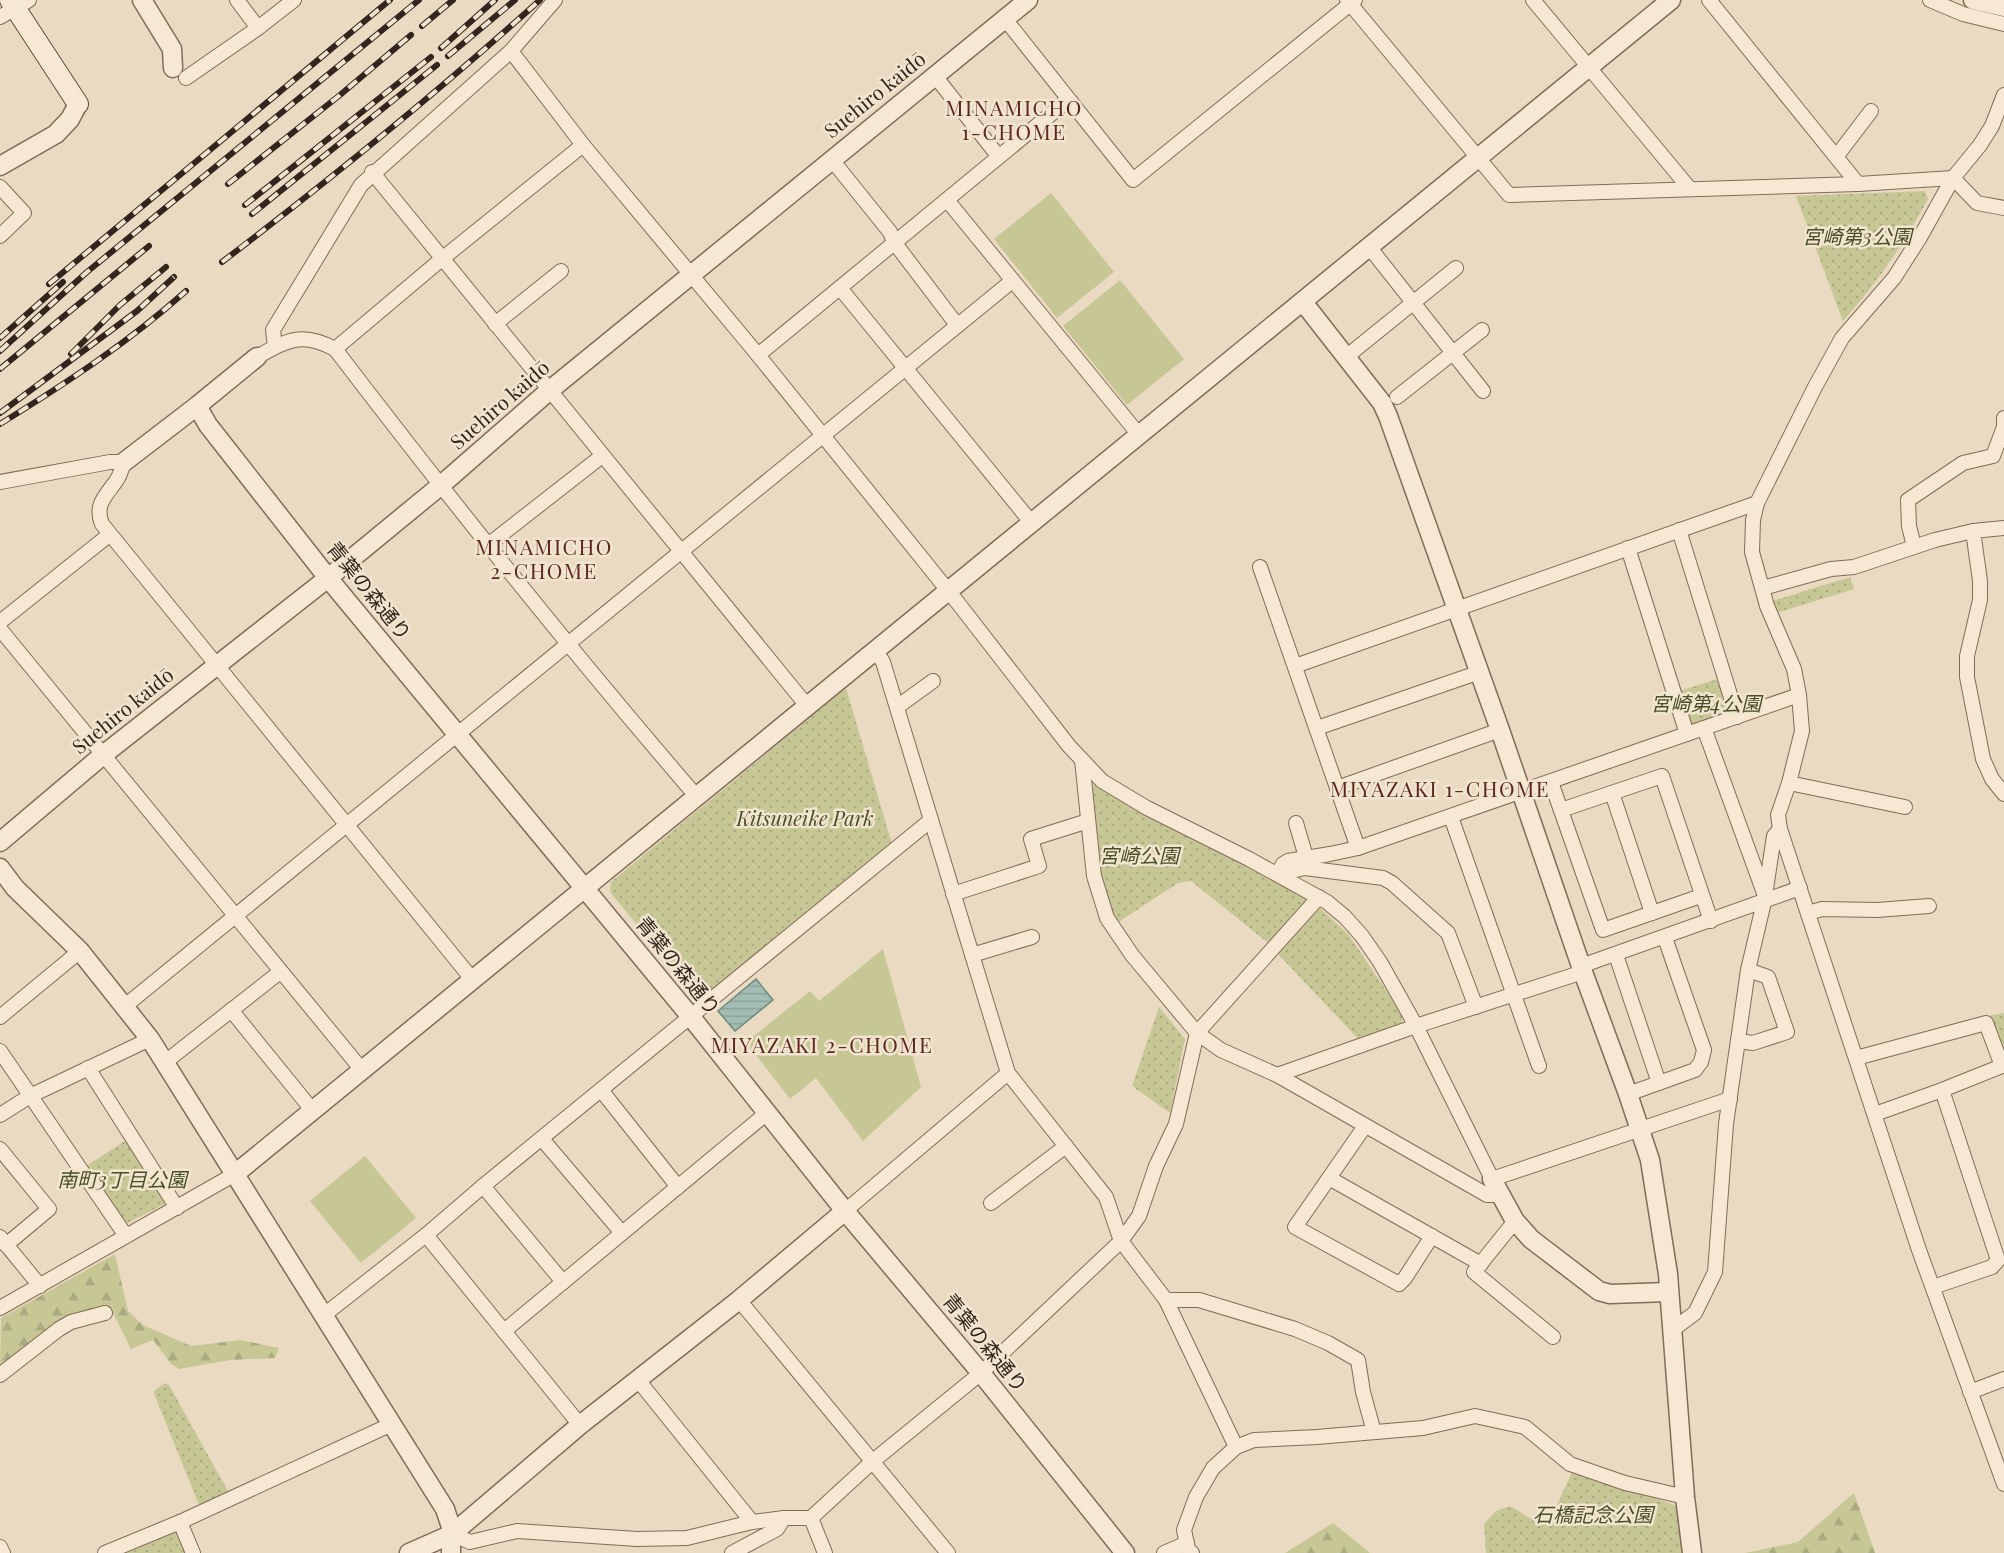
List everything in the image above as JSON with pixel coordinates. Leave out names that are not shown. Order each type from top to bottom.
[{"type":"main road","points":[[13,6],[78,104]]},
{"type":"street","points":[[142,0],[172,49],[179,73],[258,28],[294,0]]},
{"type":"street","points":[[237,0],[258,28]]},
{"type":"street","points":[[275,347],[273,330],[361,185],[372,172],[511,51],[555,0]]},
{"type":"street","name":"Suehiro kaidō","points":[[0,842],[103,755],[328,578],[440,486],[550,390],[1028,0]]},
{"type":"street","points":[[1533,0],[1690,189]]},
{"type":"street","points":[[0,1308],[234,1174],[1671,0]]},
{"type":"street","points":[[1709,0],[1858,184]]},
{"type":"street","points":[[1930,0],[1963,14],[2004,24]]},
{"type":"street","points":[[1973,0],[2004,7]]},
{"type":"street","points":[[1005,19],[1133,180],[1351,1],[1509,195],[1858,184],[1953,178],[1977,203],[2004,208]]},
{"type":"street","points":[[511,51],[583,145],[758,355],[1082,760],[1102,781],[1147,808],[1278,874],[1319,897],[1345,917],[1380,962],[1416,1026],[1515,1221],[1531,1239],[1599,1291],[1610,1294],[1668,1292]]},
{"type":"street","points":[[935,76],[999,157]]},
{"type":"street","points":[[2004,95],[1992,126],[1980,145],[1953,178],[1894,278],[1842,338],[1757,503],[1753,520],[1752,552],[1767,606],[1794,669],[1799,695],[1802,731],[1778,815],[1780,829],[1933,1287],[2004,1484]]},
{"type":"street","points":[[758,355],[1068,100]]},
{"type":"street","points":[[0,166],[56,134],[70,119],[78,104]]},
{"type":"street","points":[[1836,157],[1870,111]]},
{"type":"street","points":[[335,349],[583,145]]},
{"type":"street","points":[[832,160],[890,232],[894,242],[957,325]]},
{"type":"street","points":[[372,172],[808,707]]},
{"type":"street","points":[[0,187],[24,213],[0,236]]},
{"type":"street","points":[[947,200],[1140,436]]},
{"type":"street","points":[[1370,248],[1454,351],[1483,391]]},
{"type":"street","points":[[1346,357],[1456,268]]},
{"type":"street","points":[[495,324],[561,271]]},
{"type":"street","points":[[125,1006],[1012,281]]},
{"type":"street","points":[[840,288],[1031,522]]},
{"type":"street","points":[[1303,302],[1382,403],[1388,416],[1650,1160],[1668,1274],[1685,1497],[1692,1553]]},
{"type":"street","points":[[1396,397],[1482,330]]},
{"type":"street","points":[[472,979],[102,524],[99,510],[103,496],[118,477],[124,462],[257,357],[275,347],[305,338],[319,340],[335,349],[440,486],[697,797]]},
{"type":"street","name":"青葉の森通り","points":[[197,406],[208,425],[328,578],[691,1017],[1125,1553]]},
{"type":"street","points":[[1914,546],[1909,525],[1908,500],[1963,463],[1993,456],[2004,427],[2004,418]]},
{"type":"street","points":[[488,545],[602,456]]},
{"type":"street","points":[[0,482],[110,462],[124,462]]},
{"type":"street","points":[[1295,666],[1757,503]]},
{"type":"street","points":[[1763,588],[1831,569],[1854,567],[1914,546],[1973,531],[2004,528]]},
{"type":"street","points":[[1679,530],[1737,717]]},
{"type":"street","points":[[1973,531],[1980,581],[1980,600],[1967,656],[1967,677],[1983,759],[1992,779],[2004,794]]},
{"type":"street","points":[[0,622],[110,535]]},
{"type":"street","points":[[1628,548],[1687,735]]},
{"type":"street","points":[[1260,567],[1358,848]]},
{"type":"street","points":[[0,629],[362,1070]]},
{"type":"street","points":[[876,651],[883,662],[1008,1073],[1106,1197],[1121,1241],[1166,1300],[1236,1446]]},
{"type":"street","points":[[1317,729],[1480,672]]},
{"type":"street","points":[[897,707],[933,681]]},
{"type":"street","points":[[1278,874],[1283,864],[1288,861],[1358,848],[1799,695]]},
{"type":"street","points":[[1704,728],[1764,898]]},
{"type":"street","points":[[1337,788],[1500,730]]},
{"type":"street","points":[[1082,760],[1094,876],[1107,918],[1132,955],[1197,1033],[1221,1050],[1277,1075],[1486,1195],[1496,1187],[1640,1129],[1730,1099]]},
{"type":"street","points":[[1560,810],[1662,776],[1711,921]]},
{"type":"street","points":[[1551,782],[1603,930],[1701,896]]},
{"type":"street","points":[[1789,783],[1905,807]]},
{"type":"street","points":[[1612,793],[1652,913]]},
{"type":"street","points":[[1451,817],[1539,1066]]},
{"type":"street","points":[[324,1315],[426,1235],[931,820]]},
{"type":"street","points":[[953,894],[1039,866],[1031,839],[1088,821]]},
{"type":"street","points":[[1296,823],[1306,857]]},
{"type":"street","points":[[1672,1330],[1695,1313],[1715,1272],[1726,1124],[1748,970],[1764,898],[1774,836],[1780,829]]},
{"type":"street","points":[[0,868],[15,888],[80,951],[150,1039],[448,1515],[452,1534],[451,1553]]},
{"type":"street","points":[[1278,874],[1305,868],[1383,878],[1392,883],[1448,933],[1476,1007]]},
{"type":"street","points":[[1277,1075],[1513,995],[1711,921],[1764,898],[1800,888]]},
{"type":"street","points":[[452,1534],[470,1542],[517,1531],[637,1539],[687,1538],[752,1522],[784,1518],[811,1518],[873,1461],[981,1373],[1121,1241],[1139,1216],[1156,1166],[1176,1124],[1197,1033],[1319,897]]},
{"type":"street","points":[[1808,913],[1822,909],[1877,910],[1929,906]]},
{"type":"street","points":[[972,955],[1032,937]]},
{"type":"street","points":[[1628,1094],[1695,1070],[1701,1062],[1704,1050],[1665,938]]},
{"type":"street","points":[[0,1017],[80,951]]},
{"type":"street","points":[[1616,955],[1659,1083]]},
{"type":"street","points":[[1738,1041],[1753,1043],[1787,1032],[1767,977],[1748,970]]},
{"type":"street","points":[[164,1063],[280,972]]},
{"type":"street","points":[[231,1010],[313,1111]]},
{"type":"street","points":[[1856,1058],[1986,1023],[2002,1066],[1875,1114]]},
{"type":"street","points":[[0,1115],[30,1096],[150,1039]]},
{"type":"street","points":[[0,1051],[126,1236]]},
{"type":"street","points":[[88,1068],[177,1208]]},
{"type":"street","points":[[409,1553],[452,1534],[580,1425],[739,1300],[1008,1073]]},
{"type":"street","points":[[601,1090],[678,1187]]},
{"type":"street","points":[[1933,1287],[1992,1267],[1998,1260],[1942,1090]]},
{"type":"street","points":[[504,1331],[767,1113]]},
{"type":"street","points":[[1365,1126],[1295,1227],[1399,1284],[1406,1278],[1432,1236]]},
{"type":"street","points":[[542,1138],[622,1233]]},
{"type":"street","points":[[991,1203],[1066,1146]]},
{"type":"street","points":[[0,1149],[49,1209],[3,1241],[40,1286]]},
{"type":"street","points":[[1329,1178],[1481,1264]]},
{"type":"street","points":[[483,1186],[563,1282]]},
{"type":"street","points":[[1515,1221],[1474,1272],[1553,1337]]},
{"type":"street","points":[[426,1235],[580,1425]]},
{"type":"street","points":[[739,1300],[948,1553]]},
{"type":"street","points":[[1166,1300],[1199,1300],[1295,1329],[1328,1343],[1358,1360],[1363,1392],[1374,1432]]},
{"type":"street","points":[[0,1375],[59,1329],[71,1322],[105,1313]]},
{"type":"street","points":[[1970,1392],[2004,1379]]},
{"type":"street","points":[[638,1380],[752,1522]]},
{"type":"street","points":[[1164,1553],[1190,1548],[1184,1530],[1196,1497],[1213,1468],[1236,1446],[1254,1440],[1424,1428],[1475,1416],[1525,1427],[1570,1464],[1625,1483],[1685,1497]]},
{"type":"street","points":[[105,1553],[180,1522],[392,1424]]},
{"type":"street","points":[[732,1553],[777,1529],[784,1518]]},
{"type":"street","points":[[811,1518],[825,1553]]},
{"type":"street","points":[[180,1522],[193,1553]]},
{"type":"street","points":[[0,1547],[3,1553]]},
{"type":"green space","name":"宮崎第3公園","points":[[1925,191],[1928,199],[1900,247],[1867,293],[1843,321],[1796,196]]},
{"type":"green space","points":[[1051,193],[1114,272],[1057,318],[994,239]]},
{"type":"green space","points":[[1120,280],[1184,359],[1127,405],[1063,326]]},
{"type":"green space","points":[[1850,577],[1854,589],[1773,614],[1769,602]]},
{"type":"green space","name":"宮崎第4公園","points":[[1721,678],[1733,717],[1691,730],[1679,691]]},
{"type":"green space","name":"Kitsuneike Park","points":[[846,688],[892,844],[702,998],[696,996],[610,892],[611,882]]},
{"type":"green space","name":"宮崎公園","points":[[1097,784],[1307,896],[1349,935],[1403,1016],[1401,1026],[1360,1041],[1268,943],[1191,881],[1178,883],[1117,923],[1096,872],[1089,787]]},
{"type":"green space","points":[[883,949],[921,1087],[863,1141],[816,1078],[790,1099],[746,1042],[810,991],[819,1001]]},
{"type":"green space","points":[[1159,1007],[1185,1039],[1170,1113],[1132,1086]]},
{"type":"green space","points":[[2004,1013],[2004,1055],[2001,1056],[1988,1016]]},
{"type":"green space","name":"南町3丁目公園","points":[[128,1139],[165,1199],[165,1204],[127,1223],[119,1224],[83,1168]]},
{"type":"green space","points":[[365,1156],[416,1218],[361,1263],[310,1201]]},
{"type":"green space","points":[[115,1254],[128,1311],[143,1325],[191,1346],[240,1340],[279,1348],[275,1358],[230,1360],[179,1369],[171,1364],[153,1340],[131,1349],[111,1309],[105,1305],[70,1317],[0,1368],[1,1318]]},
{"type":"green space","points":[[165,1383],[169,1385],[229,1493],[199,1505],[155,1396],[154,1391]]},
{"type":"green space","name":"石橋記念公園","points":[[1573,1470],[1677,1506],[1685,1553],[1486,1553],[1484,1524],[1496,1511],[1510,1506],[1536,1522],[1550,1520]]},
{"type":"green space","points":[[1854,1493],[1875,1553],[1745,1553],[1798,1542]]},
{"type":"green space","points":[[1333,1523],[1370,1553],[1285,1553]]},
{"type":"green space","points":[[178,1529],[188,1553],[121,1553]]},
{"type":"shaded area","points":[[756,979],[773,1000],[735,1031],[718,1011]]},
{"type":"railway","points":[[49,284],[390,0]]},
{"type":"railway","points":[[0,351],[87,272],[419,0]]},
{"type":"railway","points":[[422,26],[453,0]]},
{"type":"railway","points":[[441,48],[495,0]]},
{"type":"railway","points":[[448,56],[515,0]]},
{"type":"railway","points":[[222,262],[384,134],[540,0]]},
{"type":"railway","points":[[228,184],[411,35]]},
{"type":"railway","points":[[245,205],[431,57]]},
{"type":"railway","points":[[252,214],[437,65]]},
{"type":"railway","points":[[0,369],[149,246]]},
{"type":"railway","points":[[71,354],[120,305],[166,267]]},
{"type":"railway","points":[[0,413],[137,311],[174,277]]},
{"type":"railway","points":[[0,338],[63,282]]},
{"type":"railway","points":[[0,424],[96,362],[186,291]]},
{"type":"district","name":"MINAMICHO 1-CHOME","points":[[1014,121]]},
{"type":"district","name":"MINAMICHO 2-CHOME","points":[[544,560]]},
{"type":"district","name":"MIYAZAKI 1-CHOME","points":[[1440,790]]},
{"type":"district","name":"MIYAZAKI 2-CHOME","points":[[822,1046]]}]
